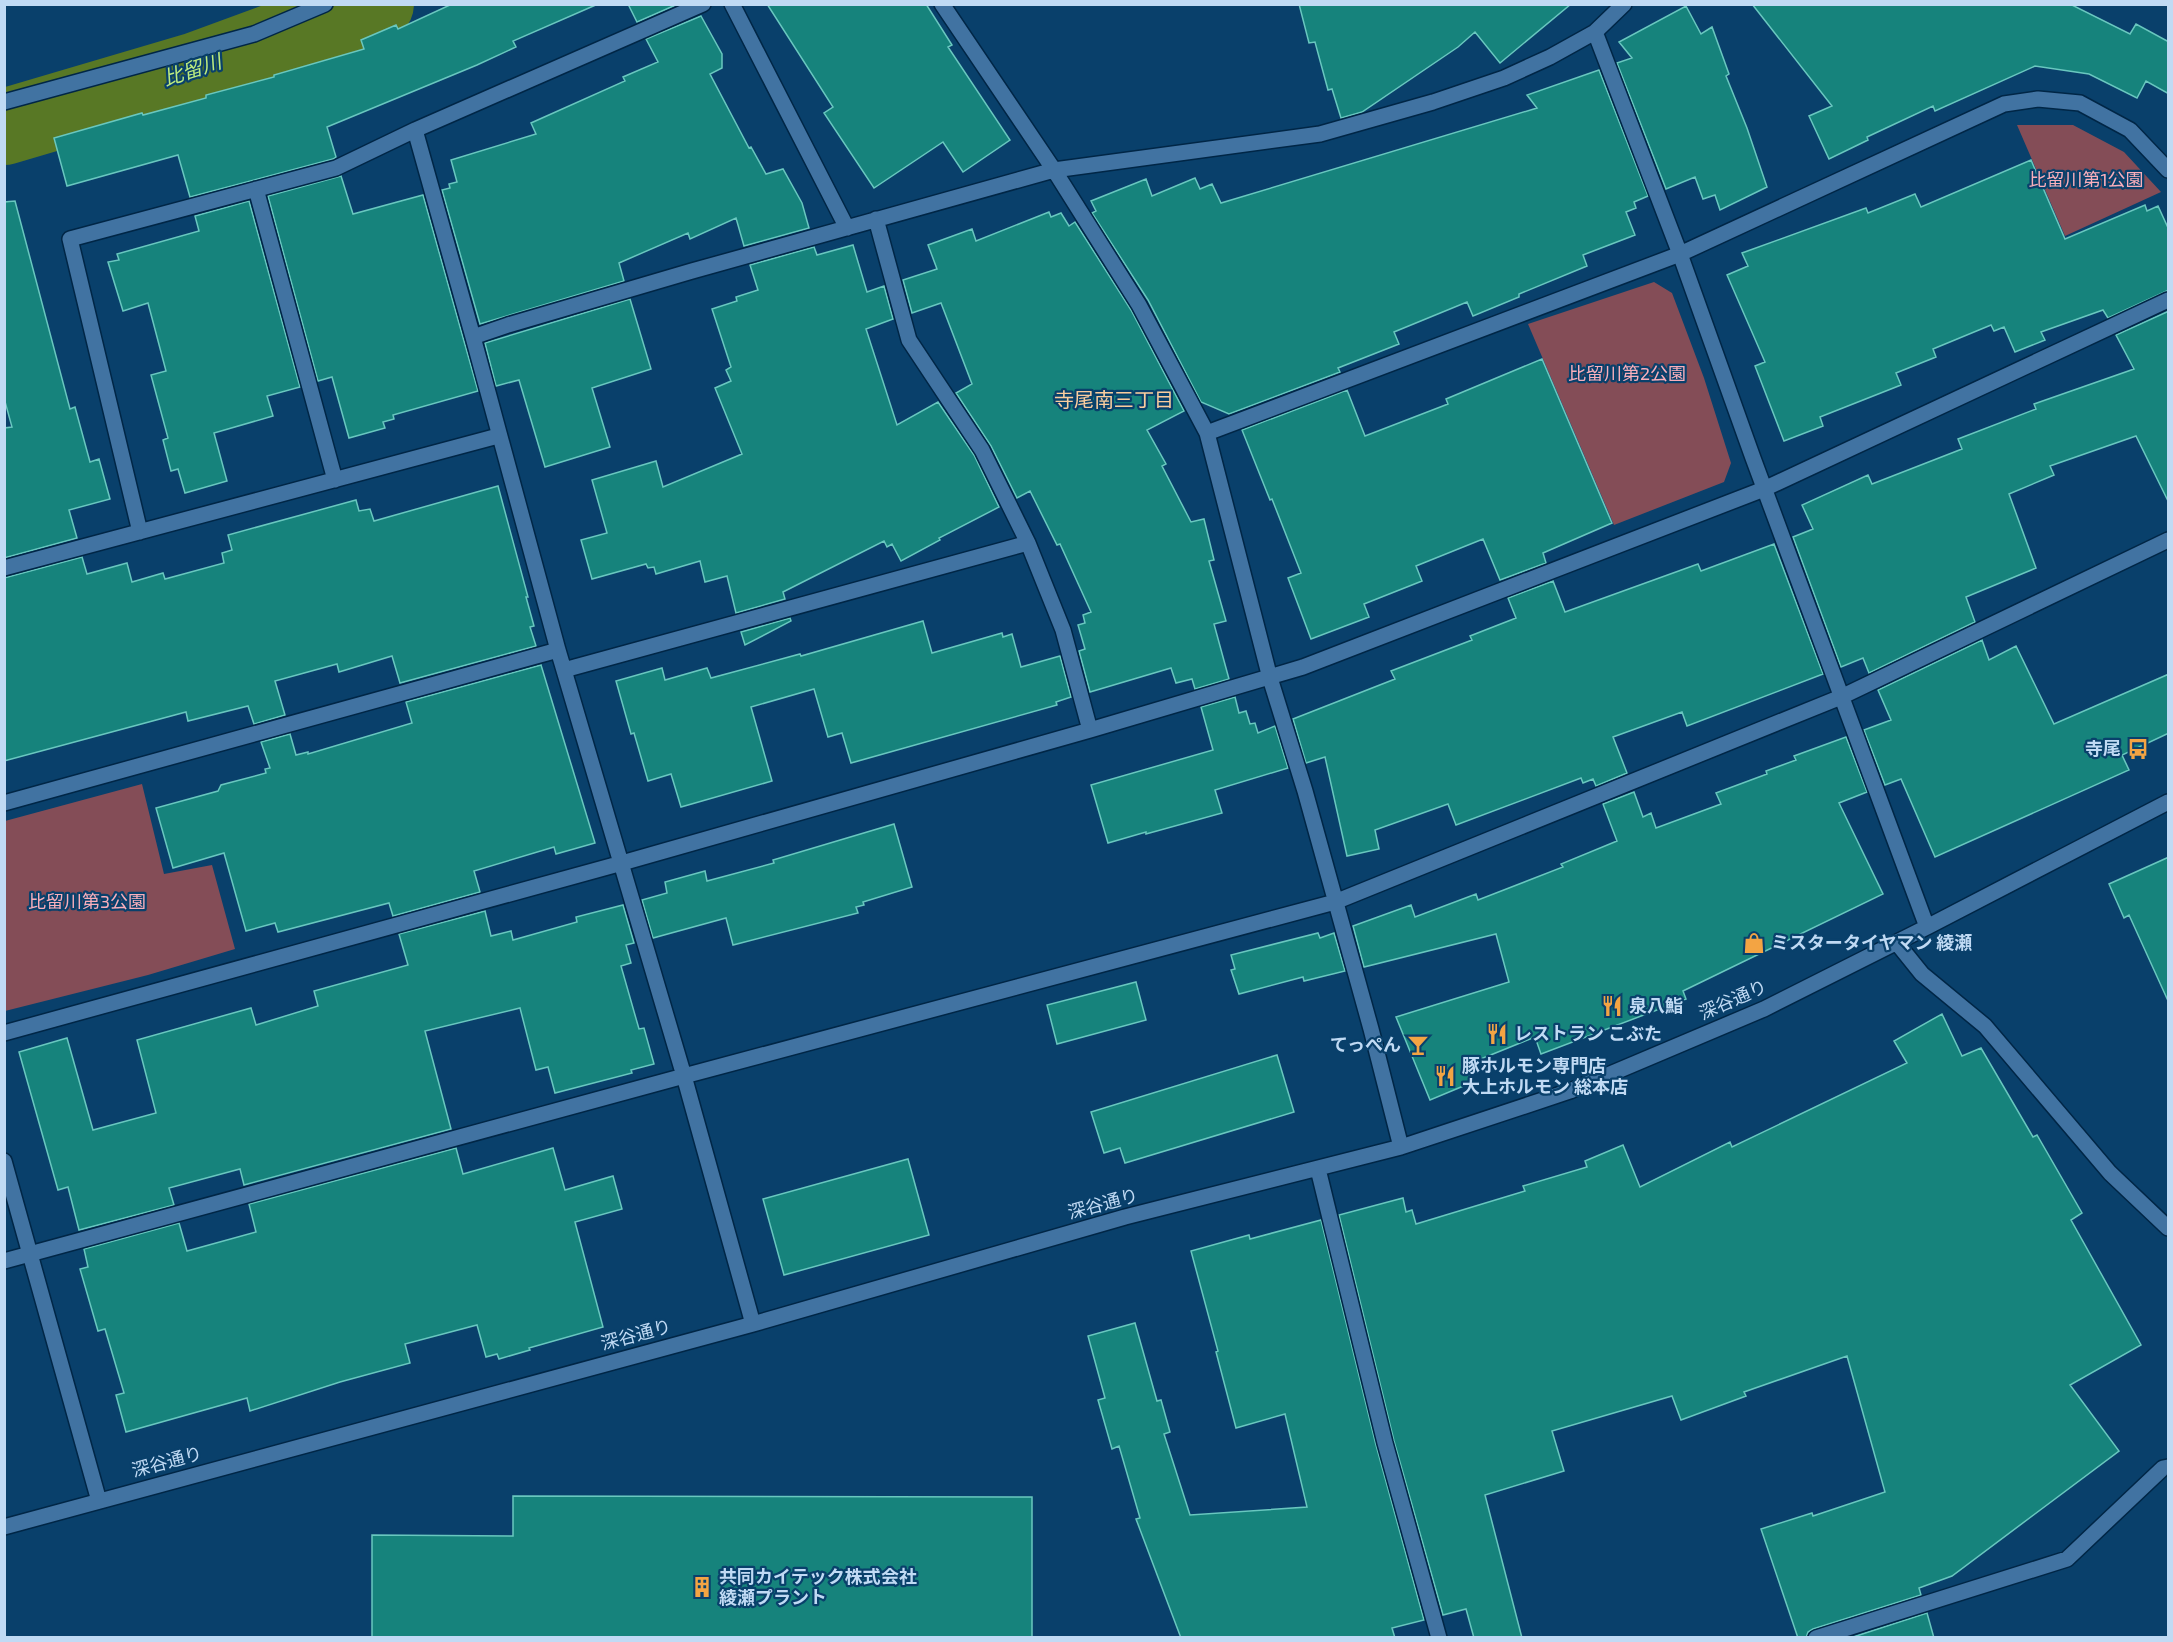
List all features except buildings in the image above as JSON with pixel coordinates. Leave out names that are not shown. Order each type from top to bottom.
[{"type":"street","points":[[4,102],[254,34],[325,4]]},
{"type":"street","points":[[140,532],[70,239],[336,168],[415,130],[704,4]]},
{"type":"street","points":[[732,4],[847,228]]},
{"type":"street","points":[[942,4],[1054,170],[1139,305],[1207,433],[1270,678],[1305,790],[1401,1147]]},
{"type":"street","points":[[473,337],[680,274],[1054,170],[1320,134],[1433,102],[1504,78],[1550,57],[1595,32],[1624,4]]},
{"type":"street","points":[[1595,32],[1680,254],[1764,489],[1927,927]]},
{"type":"street","points":[[1207,433],[1680,254],[2004,104],[2038,99],[2080,102],[2130,130],[2169,170]]},
{"type":"street","points":[[415,130],[558,650],[684,1076],[753,1324]]},
{"type":"street","points":[[256,189],[335,480]]},
{"type":"street","points":[[876,219],[909,340],[982,450],[1028,543],[1064,630],[1090,730]]},
{"type":"street","points":[[4,1033],[622,863],[1270,678],[1329,658],[1764,489],[2169,300]]},
{"type":"street","points":[[4,568],[498,436]]},
{"type":"street","points":[[4,1261],[1335,902],[1841,697],[2169,540]]},
{"type":"street","points":[[564,670],[1028,543]]},
{"type":"street","points":[[4,803],[558,650]]},
{"type":"street","name":"深谷通り","points":[[4,1527],[753,1324],[1125,1217],[1401,1147],[1570,1091],[1764,1009],[2169,802]]},
{"type":"street","points":[[1897,943],[1922,974],[1985,1026],[2110,1173],[2169,1228]]},
{"type":"street","points":[[4,1161],[99,1501]]},
{"type":"street","points":[[1318,1169],[1385,1443],[1439,1638]]},
{"type":"street","points":[[1816,1638],[2067,1558],[2163,1468],[2169,1467]]},
{"type":"green space","name":"比留川第1公園","points":[[2017,125],[2073,125],[2124,152],[2161,192],[2065,236]]},
{"type":"green space","name":"比留川第2公園","points":[[1654,282],[1672,293],[1704,378],[1731,463],[1724,482],[1614,525],[1528,324]]},
{"type":"green space","name":"比留川第3公園","points":[[142,784],[164,874],[212,865],[235,949],[148,975],[5,1011],[5,821]]},
{"type":"waterway","name":"比留川","points":[[4,127],[197,70],[376,4]]},
{"type":"place","name":"寺尾","points":[[2138,749]]},
{"type":"place","name":"ミスタータイヤマン 綾瀬","points":[[1754,943]]},
{"type":"place","name":"泉八鮨","points":[[1612,1006]]},
{"type":"place","name":"レストラン こぶた","points":[[1497,1034]]},
{"type":"place","name":"てっぺん","points":[[1418,1045]]},
{"type":"place","name":"豚ホルモン専門店 大上ホルモン 総本店","points":[[1445,1076]]},
{"type":"place","name":"共同カイテック株式会社 綾瀬プラント","points":[[702,1587]]},
{"type":"district","name":"寺尾南三丁目","points":[[1114,400]]}]
